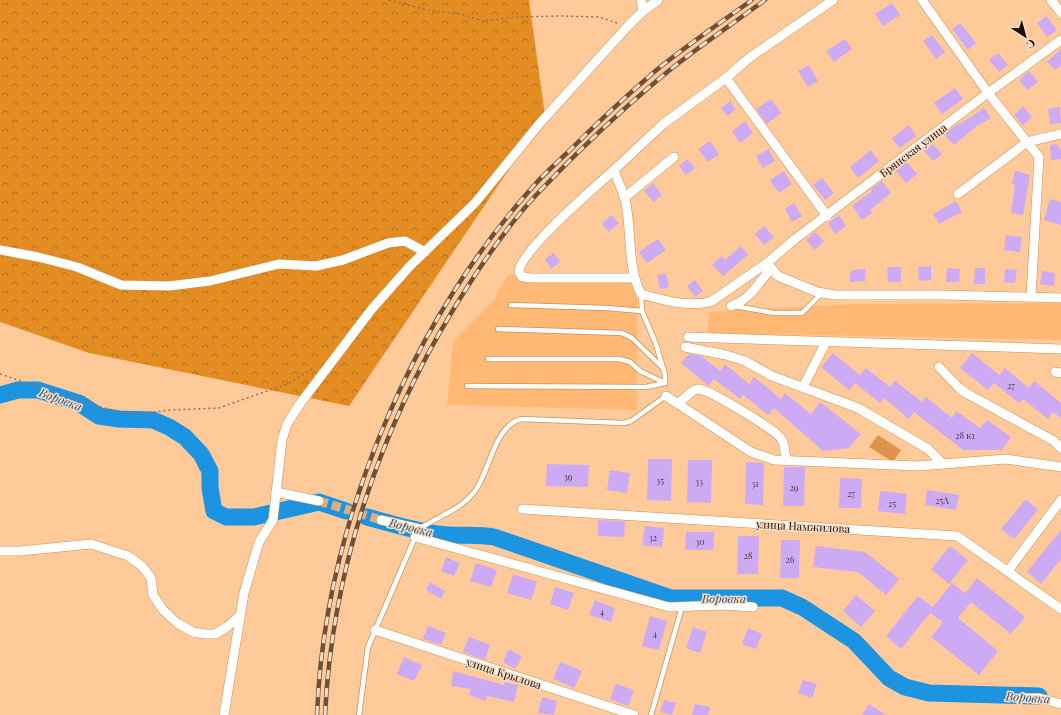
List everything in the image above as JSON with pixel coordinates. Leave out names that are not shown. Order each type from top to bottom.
[{"type":"street","points":[[641,0],[643,11]]},
{"type":"street","points":[[224,715],[244,593],[259,542],[272,520],[278,460],[282,440],[288,424],[299,405],[371,310],[425,252],[475,203],[540,123],[627,27],[643,11],[658,0]]},
{"type":"street","points":[[634,278],[530,278],[522,277],[519,272],[521,264],[539,241],[663,124],[726,78],[750,58],[833,0]]},
{"type":"street","points":[[922,0],[988,93],[1039,157],[1031,296]]},
{"type":"street","points":[[1051,0],[1061,13]]},
{"type":"street","name":"Брянская улица","points":[[769,266],[827,216],[988,93],[1061,40]]},
{"type":"street","points":[[726,78],[827,216]]},
{"type":"street","points":[[958,194],[1027,142],[1061,134]]},
{"type":"street","points":[[624,198],[674,157]]},
{"type":"street","points":[[614,170],[624,198],[634,278],[640,294],[660,299],[701,304],[712,301],[769,266]]},
{"type":"street","points":[[0,250],[77,267],[122,285],[169,286],[210,281],[279,264],[316,266],[343,260],[394,242],[404,241],[425,252]]},
{"type":"street","points":[[769,266],[784,279],[835,296],[1031,296],[1061,298]]},
{"type":"street","points":[[731,306],[740,303],[750,296],[769,266]]},
{"type":"street","points":[[688,337],[1061,349]]},
{"type":"street","points":[[803,387],[826,342]]},
{"type":"street","points":[[685,347],[726,355],[745,361],[772,376],[858,408],[928,449],[943,464]]},
{"type":"street","points":[[939,367],[959,388],[1054,440],[1061,448]]},
{"type":"street","points":[[679,403],[695,390],[700,389],[723,401],[774,431],[783,443],[786,461]]},
{"type":"street","points":[[666,396],[679,403],[751,452],[774,460],[918,466],[1006,459],[1061,467]]},
{"type":"street","points":[[276,492],[319,501]]},
{"type":"street","points":[[1008,571],[1061,500]]},
{"type":"street","name":"улица Намжилова","points":[[522,509],[956,536],[1061,609]]},
{"type":"street","points":[[382,520],[416,534],[669,607],[723,605],[753,607]]},
{"type":"street","points":[[0,551],[20,551],[91,544],[128,556],[142,566],[151,578],[153,595],[163,610],[177,623],[193,632],[215,634],[227,627],[240,615]]},
{"type":"street","name":"улица Крылова","points":[[375,630],[634,715]]},
{"type":"street","points":[[1021,698],[1039,698],[1061,704]]},
{"type":"lane","points":[[731,306],[774,313],[802,313],[823,293]]},
{"type":"lane","points":[[640,294],[642,311],[663,368],[665,383]]},
{"type":"lane","points":[[511,305],[642,311]]},
{"type":"lane","points":[[498,330],[622,333],[632,338],[663,368]]},
{"type":"lane","points":[[488,359],[619,359],[630,362],[640,371],[665,383]]},
{"type":"lane","points":[[467,386],[646,387],[665,383]]},
{"type":"lane","points":[[359,715],[368,647],[416,534],[453,511],[475,491],[504,429],[515,421],[522,419],[624,423],[631,421],[666,396]]},
{"type":"lane","points":[[651,715],[682,607]]},
{"type":"path","points":[[388,0],[428,10],[462,14],[483,21],[517,17],[599,17],[627,27]]},
{"type":"path","points":[[0,374],[44,387],[93,405],[133,416],[170,410],[219,408],[287,384],[318,366]]},
{"type":"shaded area","points":[[509,274],[637,278],[637,410],[447,405],[453,342],[493,301]]},
{"type":"shaded area","points":[[1061,303],[1061,340],[707,333],[709,312],[852,304]]},
{"type":"shaded area","points":[[878,435],[901,450],[893,462],[869,447]]},
{"type":"green space","points":[[0,0],[529,0],[545,116],[349,406],[89,353],[0,322]]},
{"type":"building","points":[[892,3],[900,15],[883,26],[875,14]]},
{"type":"building","points":[[1046,16],[1057,30],[1047,37],[1037,23]]},
{"type":"building","points":[[960,23],[976,43],[968,50],[952,29]]},
{"type":"building","points":[[932,35],[945,52],[936,59],[923,41]]},
{"type":"building","points":[[845,39],[852,49],[834,62],[826,51]]},
{"type":"building","points":[[1061,49],[1061,65],[1055,70],[1047,62]]},
{"type":"building","points":[[998,53],[1008,65],[999,72],[989,60]]},
{"type":"building","points":[[809,65],[818,81],[808,87],[798,71]]},
{"type":"building","points":[[1029,71],[1038,82],[1027,90],[1019,80]]},
{"type":"building","points":[[955,88],[963,99],[942,114],[934,103]]},
{"type":"building","points":[[771,99],[781,113],[767,124],[756,109]]},
{"type":"building","points":[[730,101],[736,109],[727,116],[721,108]]},
{"type":"building","points":[[1023,106],[1032,117],[1023,125],[1014,115]]},
{"type":"building","points":[[1060,107],[1061,123],[1050,124],[1048,109]]},
{"type":"building","points":[[984,108],[991,118],[977,126],[954,145],[944,134],[959,123],[960,124]]},
{"type":"building","points":[[745,121],[753,133],[740,143],[732,131]]},
{"type":"building","points":[[909,125],[916,136],[899,148],[892,138]]},
{"type":"building","points":[[710,141],[719,154],[708,162],[698,149]]},
{"type":"building","points":[[933,144],[942,154],[933,161],[924,151]]},
{"type":"building","points":[[1056,144],[1061,150],[1061,159],[1051,160],[1050,145]]},
{"type":"building","points":[[769,149],[775,161],[763,168],[756,156]]},
{"type":"building","points":[[871,150],[879,161],[858,178],[850,167]]},
{"type":"building","points":[[687,159],[695,168],[686,175],[679,166]]},
{"type":"building","points":[[907,162],[917,174],[906,183],[896,171]]},
{"type":"building","points":[[784,171],[792,184],[779,193],[770,180]]},
{"type":"building","points":[[1015,171],[1030,175],[1023,215],[1011,213],[1015,185],[1012,184]]},
{"type":"building","points":[[822,178],[834,193],[825,200],[813,185]]},
{"type":"building","points":[[882,181],[891,193],[870,210],[872,213],[862,220],[852,206],[872,191],[871,189]]},
{"type":"building","points":[[653,183],[662,195],[653,202],[644,191]]},
{"type":"building","points":[[1050,199],[1061,202],[1061,225],[1044,220]]},
{"type":"building","points":[[956,201],[962,212],[939,224],[933,214]]},
{"type":"building","points":[[794,203],[802,216],[792,222],[785,209]]},
{"type":"building","points":[[611,215],[619,223],[609,232],[602,224]]},
{"type":"building","points":[[839,215],[846,226],[835,234],[828,223]]},
{"type":"building","points":[[764,226],[774,237],[764,245],[755,234]]},
{"type":"building","points":[[815,232],[824,241],[815,250],[806,240]]},
{"type":"building","points":[[1006,235],[1022,237],[1020,252],[1004,250]]},
{"type":"building","points":[[658,239],[666,250],[647,263],[639,252]]},
{"type":"building","points":[[741,246],[748,255],[723,276],[712,265],[722,256],[725,260]]},
{"type":"building","points":[[554,253],[560,262],[551,269],[545,259]]},
{"type":"building","points":[[931,266],[931,280],[919,281],[918,267]]},
{"type":"building","points":[[887,267],[901,267],[901,282],[888,282]]},
{"type":"building","points":[[947,268],[960,269],[959,282],[946,282]]},
{"type":"building","points":[[975,268],[985,268],[985,284],[974,284]]},
{"type":"building","points":[[865,269],[866,281],[850,282],[850,273],[854,270]]},
{"type":"building","points":[[1005,269],[1017,270],[1015,283],[1004,282]]},
{"type":"building","points":[[1042,271],[1055,273],[1054,286],[1040,284]]},
{"type":"building","points":[[666,274],[669,287],[660,289],[657,275]]},
{"type":"building","points":[[695,280],[703,291],[695,297],[687,286]]},
{"type":"building","points":[[833,353],[860,375],[866,368],[890,387],[895,381],[922,402],[926,397],[952,418],[956,411],[980,428],[987,420],[1011,437],[1002,450],[963,450],[914,412],[909,419],[884,398],[880,403],[855,383],[849,390],[821,367]]},
{"type":"building","points":[[972,353],[999,375],[1005,368],[1029,388],[1034,381],[1061,403],[1061,418],[1053,412],[1048,419],[1023,399],[1019,403],[994,383],[988,390],[960,368]]},
{"type":"building","points":[[689,354],[701,356],[720,371],[725,364],[749,384],[754,377],[781,399],[785,393],[811,414],[820,402],[861,434],[849,448],[823,451],[774,408],[768,415],[743,395],[740,399],[714,379],[709,386],[681,363]]},
{"type":"building","points":[[648,459],[672,459],[671,501],[647,500]]},
{"type":"building","points":[[688,460],[712,460],[711,503],[687,502]]},
{"type":"building","points":[[746,462],[764,463],[763,505],[745,504]]},
{"type":"building","points":[[547,464],[589,465],[588,487],[546,486]]},
{"type":"building","points":[[784,467],[805,467],[804,506],[783,506]]},
{"type":"building","points":[[610,470],[630,473],[627,493],[607,490]]},
{"type":"building","points":[[840,478],[862,479],[861,508],[839,508]]},
{"type":"building","points":[[927,490],[959,495],[956,510],[925,505]]},
{"type":"building","points":[[880,491],[907,494],[905,514],[878,511]]},
{"type":"building","points":[[1026,499],[1038,510],[1014,539],[1001,529]]},
{"type":"building","points":[[598,520],[625,521],[624,537],[598,536]]},
{"type":"building","points":[[645,526],[664,528],[662,547],[642,545]]},
{"type":"building","points":[[1061,530],[1061,559],[1041,584],[1027,572]]},
{"type":"building","points":[[686,532],[714,532],[713,550],[685,550]]},
{"type":"building","points":[[738,536],[759,536],[758,574],[737,574]]},
{"type":"building","points":[[781,540],[800,540],[799,578],[780,578]]},
{"type":"building","points":[[816,546],[865,552],[899,579],[886,595],[858,572],[813,567]]},
{"type":"building","points":[[950,546],[968,560],[949,584],[931,569]]},
{"type":"building","points":[[446,557],[460,563],[454,576],[441,571]]},
{"type":"building","points":[[476,563],[497,570],[491,587],[470,581]]},
{"type":"building","points":[[513,574],[537,582],[531,600],[507,593]]},
{"type":"building","points":[[977,578],[1025,617],[1011,634],[971,602],[958,618],[998,651],[979,675],[931,637],[943,622],[930,613],[901,649],[886,636],[918,596],[933,607],[952,583],[965,593]]},
{"type":"building","points":[[430,582],[445,591],[441,599],[426,590]]},
{"type":"building","points":[[555,587],[574,593],[568,610],[550,604]]},
{"type":"building","points":[[856,595],[875,611],[861,627],[843,611]]},
{"type":"building","points":[[595,600],[615,608],[611,622],[589,615]]},
{"type":"building","points":[[650,616],[667,621],[659,650],[642,646]]},
{"type":"building","points":[[428,626],[446,633],[441,645],[423,639]]},
{"type":"building","points":[[693,627],[707,632],[700,653],[686,648]]},
{"type":"building","points":[[748,628],[762,634],[756,649],[742,644]]},
{"type":"building","points":[[469,637],[490,645],[485,660],[463,652]]},
{"type":"building","points":[[509,649],[522,656],[515,669],[503,662]]},
{"type":"building","points":[[404,657],[422,665],[414,681],[397,674]]},
{"type":"building","points":[[560,662],[582,671],[574,688],[553,679]]},
{"type":"building","points":[[453,671],[504,685],[504,682],[518,685],[514,702],[487,696],[486,701],[469,695],[471,689],[451,686]]},
{"type":"building","points":[[803,680],[817,684],[812,698],[798,693]]},
{"type":"building","points":[[616,684],[634,690],[628,706],[610,699]]},
{"type":"building","points":[[542,697],[557,701],[554,715],[538,713]]},
{"type":"building","points":[[664,700],[676,703],[672,715],[660,712]]},
{"type":"building","points":[[695,704],[710,707],[708,715],[692,715]]},
{"type":"building","points":[[869,704],[886,715],[862,715]]},
{"type":"waterway","name":"Воровка","points":[[0,395],[18,390],[38,390],[79,403],[99,416],[119,419],[153,420],[169,427],[185,437],[201,454],[210,471],[210,488],[214,511],[226,517],[254,517],[319,502],[346,511]]},
{"type":"waterway","name":"Воровка","points":[[367,517],[407,528],[438,534],[494,537],[671,598],[782,598],[802,607],[854,641],[889,678],[905,687],[929,693],[1039,696]]},
{"type":"tunnel","points":[[319,501],[381,520]]},
{"type":"railway","points":[[317,715],[323,645],[336,574],[355,504],[380,435],[410,368],[446,305],[486,245],[530,190],[548,171],[653,73],[752,0]]},
{"type":"railway","points":[[325,715],[329,661],[338,608],[349,556],[364,504],[382,454],[403,404],[453,310],[482,264],[504,234],[526,206],[567,163],[644,91],[698,48],[765,0]]}]
